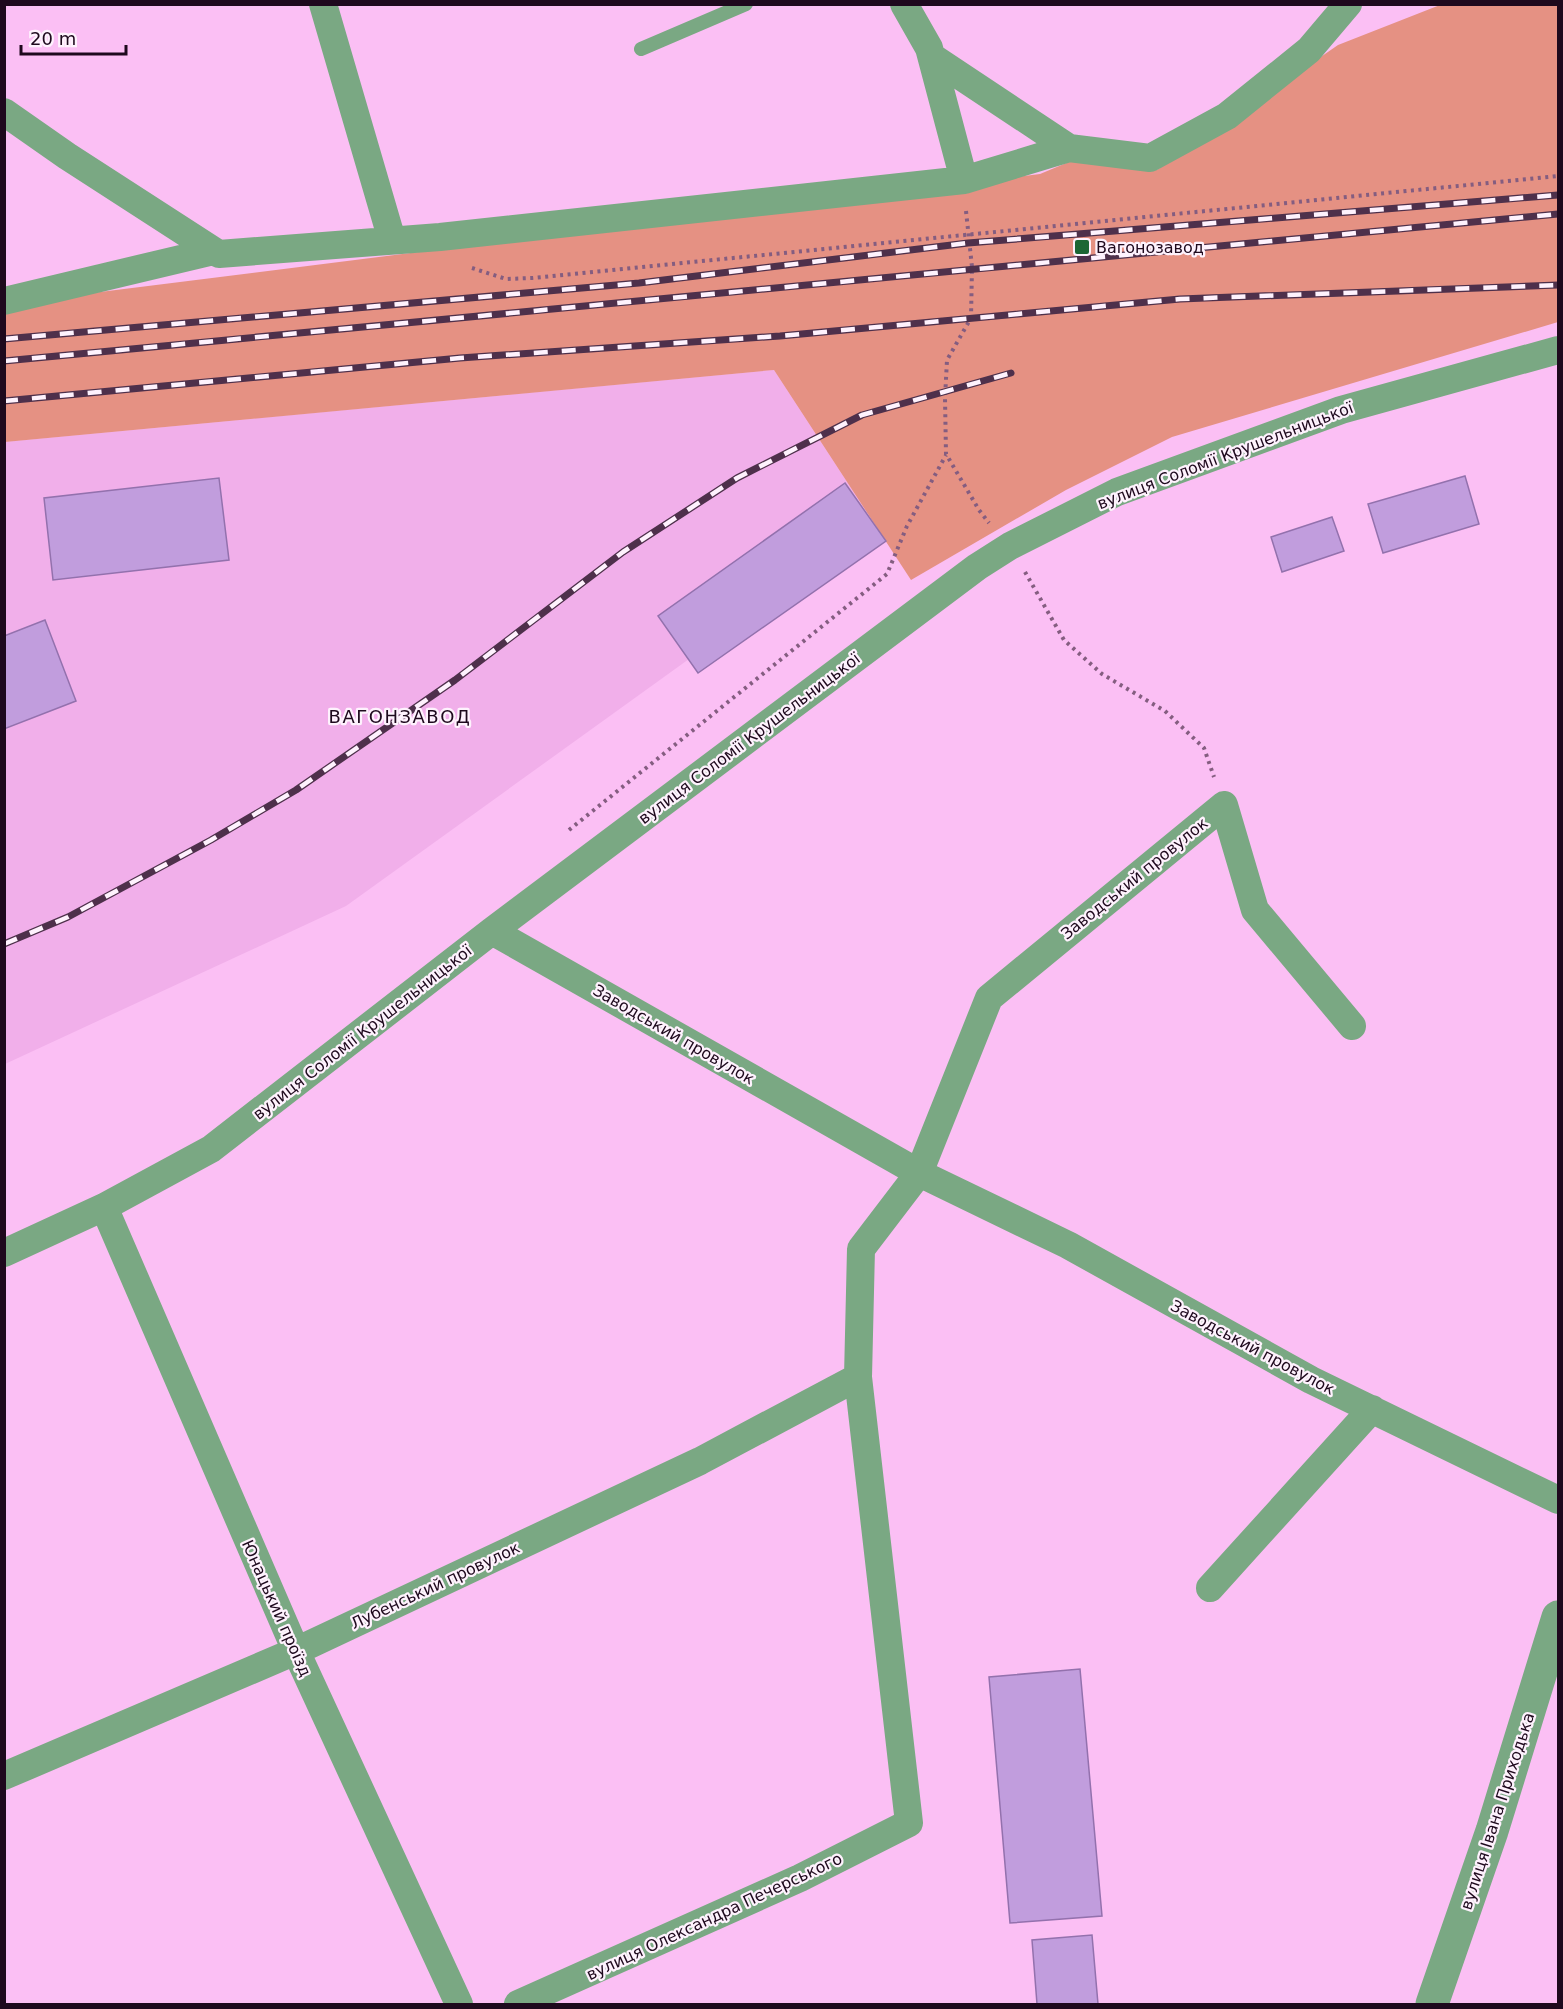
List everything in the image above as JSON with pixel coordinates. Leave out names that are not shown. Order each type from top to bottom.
[{"type":"street","points":[[323,4],[392,240]]},
{"type":"street","points":[[904,4],[932,57],[964,180]]},
{"type":"street","points":[[4,112],[67,156],[219,254],[392,240],[964,180],[1069,148],[1150,158],[1227,116],[1309,50],[1348,4]]},
{"type":"street","points":[[932,57],[1069,148]]},
{"type":"street","points":[[4,301],[214,251]]},
{"type":"street","name":"вулиця Соломії Крушельницької","points":[[4,1253],[104,1207],[211,1149],[492,931],[977,567],[1010,546],[1117,492],[1341,410],[1558,350]]},
{"type":"street","name":"Заводський провулок","points":[[919,1173],[989,998],[1224,805],[1255,910],[1352,1026]]},
{"type":"street","name":"Заводський провулок","points":[[492,931],[919,1173],[1068,1245],[1311,1380],[1558,1500]]},
{"type":"street","points":[[858,1377],[861,1249],[919,1173]]},
{"type":"street","name":"Юнацький проїзд","points":[[104,1207],[296,1651],[459,2004]]},
{"type":"street","name":"Лубенський провулок","points":[[4,1776],[296,1651],[700,1461],[858,1377]]},
{"type":"street","name":"вулиця Олександра Печерського","points":[[518,2004],[800,1878],[909,1823],[858,1377]]},
{"type":"street","points":[[1210,1588],[1372,1409]]},
{"type":"street","name":"вулиця Івана Приходька","points":[[1432,2004],[1492,1831],[1558,1617]]},
{"type":"lane","points":[[642,49],[746,4]]},
{"type":"path","points":[[463,265],[506,279],[532,278],[1558,176]]},
{"type":"path","points":[[568,832],[575,823],[887,574],[907,526],[946,454]]},
{"type":"shaded area","points":[[1440,5],[1558,5],[1558,322],[1172,437],[1066,490],[911,580],[774,370],[5,442],[4,304],[1040,174],[1076,159],[1157,170],[1338,45]]},
{"type":"shaded area","points":[[774,370],[875,525],[346,906],[5,1064],[4,442]]},
{"type":"building","points":[[1465,476],[1479,524],[1383,553],[1368,504]]},
{"type":"building","points":[[219,478],[229,560],[53,580],[44,498]]},
{"type":"building","points":[[845,483],[886,541],[698,673],[658,616]]},
{"type":"building","points":[[1332,517],[1344,551],[1282,572],[1271,537]]},
{"type":"building","points":[[45,620],[76,701],[4,729],[4,636]]},
{"type":"building","points":[[1080,1669],[1102,1916],[1010,1923],[989,1677]]},
{"type":"building","points":[[1092,1935],[1098,2004],[1037,2004],[1032,1940]]},
{"type":"railway","points":[[4,339],[639,283],[968,243],[1558,195]]},
{"type":"railway","points":[[4,361],[1558,214]]},
{"type":"railway","points":[[4,401],[460,358],[780,336],[1180,299],[1558,285]]},
{"type":"railway","points":[[4,944],[68,917],[211,840],[296,790],[455,680],[623,552],[737,478],[862,415],[1011,373]]},
{"type":"place","name":"Вагонозавод","points":[[1082,247]]},
{"type":"district","name":"ВАГОНЗАВОД","points":[[400,717]]}]
